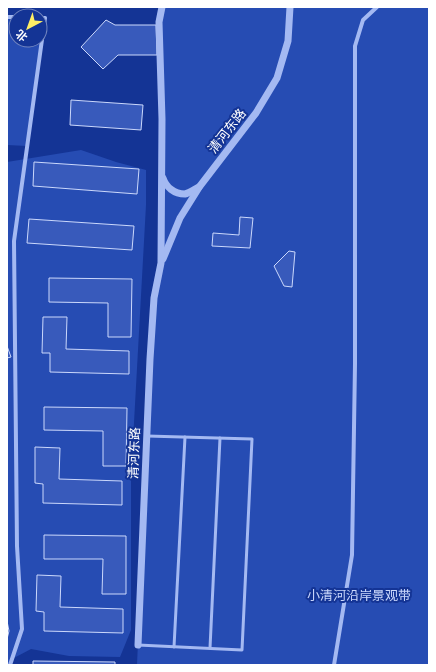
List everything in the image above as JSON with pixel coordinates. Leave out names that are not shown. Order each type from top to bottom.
[{"type":"street","name":"清河东路","points":[[138,645],[154,298],[161,263],[162,119],[159,22],[162,7]]},
{"type":"street","name":"清河东路","points":[[161,263],[180,218],[200,186],[256,113],[277,78],[288,41],[290,7]]},
{"type":"street","points":[[334,665],[352,555],[355,364],[355,46],[363,20],[377,7]]},
{"type":"street","points":[[10,665],[22,629],[17,546],[14,241],[41,48]]},
{"type":"street","points":[[162,174],[166,186],[174,192],[186,194],[200,186]]},
{"type":"lane","points":[[138,645],[242,650],[252,439],[147,436]]},
{"type":"lane","points":[[174,647],[185,437]]},
{"type":"lane","points":[[210,648],[220,438]]},
{"type":"green space","name":"小清河沿岸景观带","points":[[162,7],[429,7],[429,665],[137,665],[150,359],[161,263]]},
{"type":"green space","points":[[8,17],[8,48],[41,48],[27,146],[7,145]]},
{"type":"green space","points":[[81,150],[146,170],[146,205],[131,477],[131,630],[120,657],[69,656],[31,649],[12,659],[10,665],[7,665],[7,162]]},
{"type":"building","points":[[106,20],[115,25],[156,25],[157,55],[118,55],[103,69],[81,47]]},
{"type":"building","points":[[71,100],[143,105],[141,130],[70,125]]},
{"type":"building","points":[[34,162],[139,169],[137,194],[33,186]]},
{"type":"building","points":[[240,217],[253,218],[250,248],[212,246],[213,233],[239,235]]},
{"type":"building","points":[[29,219],[134,226],[132,250],[27,243]]},
{"type":"building","points":[[289,251],[295,252],[292,287],[284,286],[274,266]]},
{"type":"building","points":[[49,278],[132,279],[131,337],[108,337],[108,303],[49,302]]},
{"type":"building","points":[[43,317],[67,317],[66,349],[129,351],[129,374],[50,372],[50,353],[42,353]]},
{"type":"building","points":[[7,346],[11,357],[7,358]]},
{"type":"building","points":[[44,407],[127,408],[126,466],[103,466],[103,431],[44,430]]},
{"type":"building","points":[[35,447],[60,448],[59,479],[122,481],[122,505],[43,503],[43,484],[35,483]]},
{"type":"building","points":[[44,535],[126,536],[126,594],[102,594],[103,559],[44,559]]},
{"type":"building","points":[[37,575],[61,576],[60,607],[123,609],[123,633],[44,631],[44,612],[36,611]]},
{"type":"building","points":[[7,621],[9,631],[7,639]]},
{"type":"building","points":[[33,661],[115,662],[115,665],[33,665]]}]
